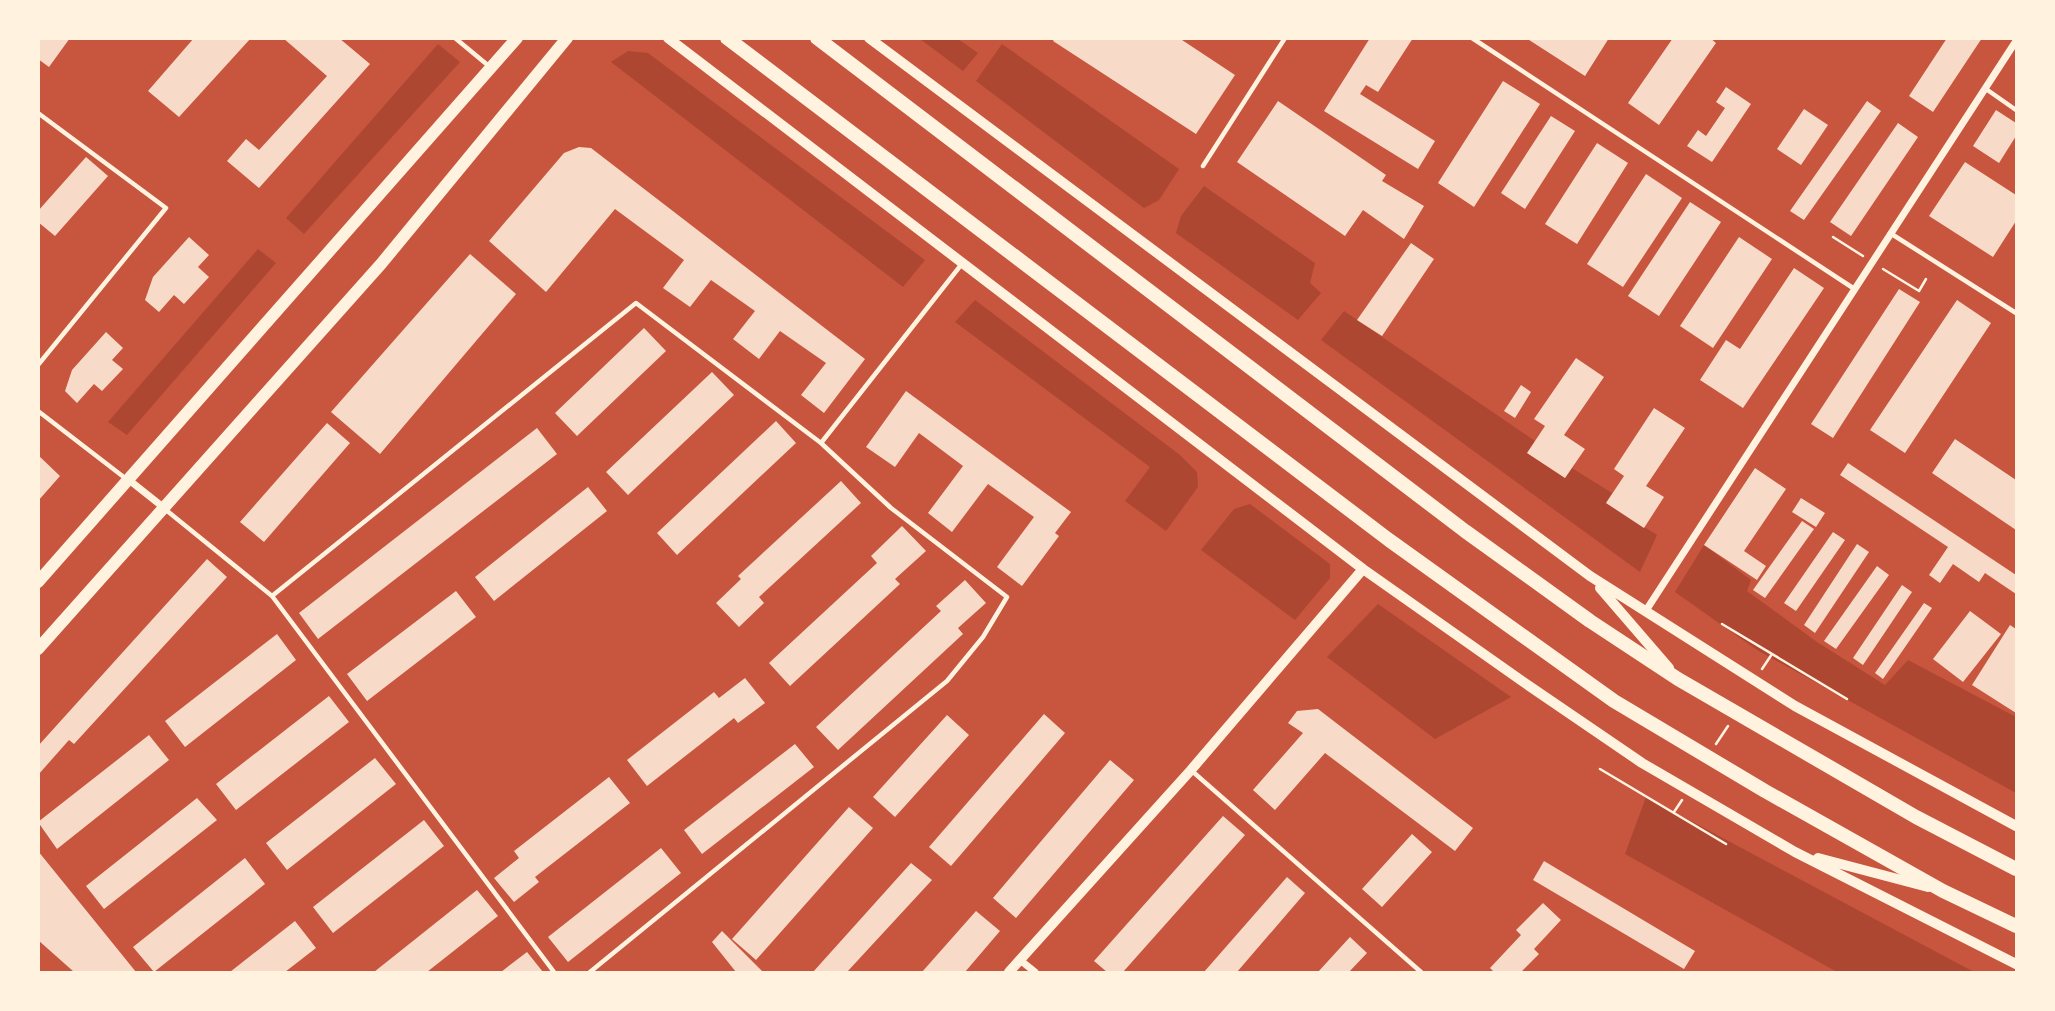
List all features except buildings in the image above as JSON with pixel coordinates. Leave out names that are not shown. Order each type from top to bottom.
[{"type":"highway","points":[[727,38],[1389,540],[1614,701],[1765,791],[1943,891],[2017,926]]},
{"type":"highway","points":[[817,38],[1274,386],[1590,621],[1678,679],[1916,817],[2017,869]]},
{"type":"main road","points":[[38,582],[517,38]]},
{"type":"main road","points":[[38,649],[381,264],[567,38]]},
{"type":"street","points":[[668,38],[1363,569],[1642,763],[1795,852],[2017,964]]},
{"type":"street","points":[[869,38],[1590,576],[1795,706],[2017,826]]},
{"type":"street","points":[[1645,613],[1853,288],[2017,41]]},
{"type":"street","points":[[129,480],[163,507]]},
{"type":"street","points":[[1009,972],[1191,770],[1363,569]]},
{"type":"street","points":[[1590,576],[1678,679]]},
{"type":"street","points":[[1795,852],[1943,891]]},
{"type":"street","points":[[1020,960],[1035,972]]},
{"type":"lane","points":[[455,38],[492,68]]},
{"type":"lane","points":[[1203,166],[1285,38]]},
{"type":"lane","points":[[1472,38],[1853,288]]},
{"type":"lane","points":[[1985,89],[2017,110]]},
{"type":"lane","points":[[38,113],[166,208],[38,365]]},
{"type":"lane","points":[[1890,233],[2017,313]]},
{"type":"lane","points":[[821,443],[963,263]]},
{"type":"lane","points":[[272,596],[636,303],[821,443],[891,508],[1007,597],[983,637],[947,681],[590,972]]},
{"type":"lane","points":[[38,411],[129,480]]},
{"type":"lane","points":[[163,507],[272,596],[554,972]]},
{"type":"lane","points":[[1191,770],[1421,972]]},
{"type":"path","points":[[1833,237],[1919,291],[1926,279]]},
{"type":"path","points":[[1722,624],[1847,699]]},
{"type":"path","points":[[1758,677],[1772,654]]},
{"type":"path","points":[[1716,744],[1730,722]]},
{"type":"path","points":[[1600,769],[1726,844]]},
{"type":"path","points":[[1674,812],[1688,790]]},
{"type":"shaded area","points":[[920,39],[958,39],[978,53],[963,71]]},
{"type":"shaded area","points":[[438,44],[460,62],[304,234],[286,218]]},
{"type":"shaded area","points":[[1002,44],[1179,169],[1159,200],[1144,208],[976,81]]},
{"type":"shaded area","points":[[628,51],[648,53],[925,260],[903,287],[611,62]]},
{"type":"shaded area","points":[[1204,186],[1315,263],[1310,283],[1321,293],[1298,320],[1176,233],[1181,216]]},
{"type":"shaded area","points":[[258,249],[276,263],[127,435],[108,422]]},
{"type":"shaded area","points":[[975,300],[1180,455],[1197,472],[1198,487],[1166,531],[1125,501],[1150,467],[955,322]]},
{"type":"shaded area","points":[[1344,311],[1535,441],[1527,453],[1565,478],[1572,468],[1612,493],[1606,503],[1657,535],[1640,572],[1321,340]]},
{"type":"shaded area","points":[[1250,504],[1330,564],[1330,578],[1295,620],[1201,550],[1234,509]]},
{"type":"shaded area","points":[[1704,545],[1751,580],[1747,591],[1817,642],[1885,685],[1908,660],[2016,717],[2016,793],[1757,650],[1675,592]]},
{"type":"shaded area","points":[[1378,604],[1511,697],[1435,739],[1327,657]]},
{"type":"shaded area","points":[[1646,797],[1974,972],[1837,972],[1625,854]]}]
